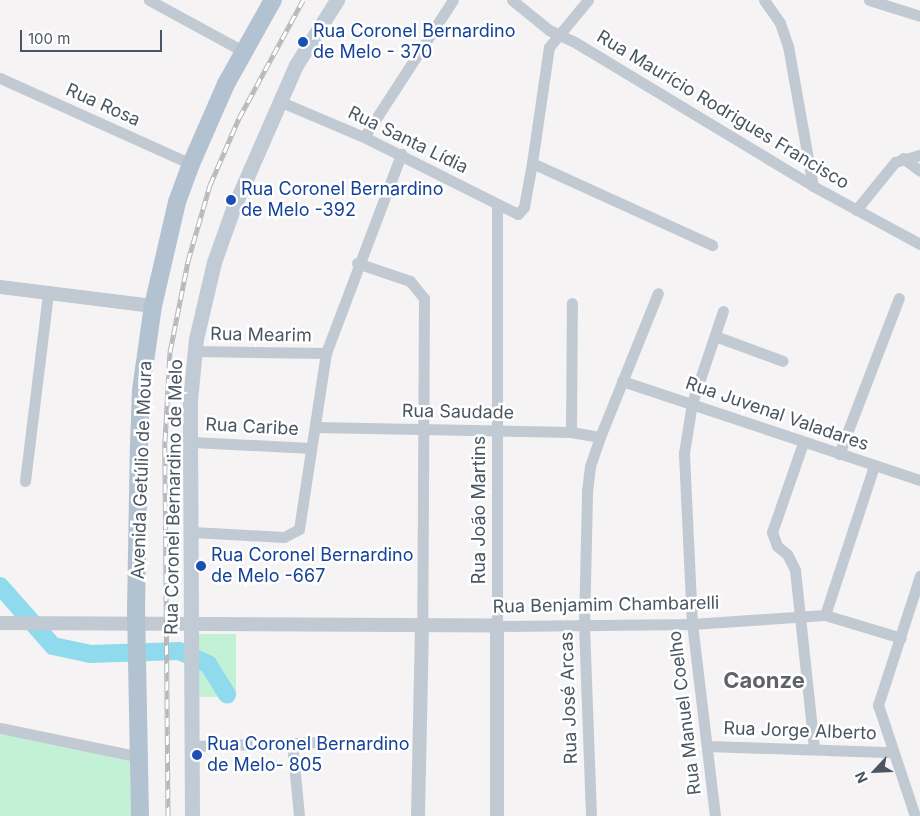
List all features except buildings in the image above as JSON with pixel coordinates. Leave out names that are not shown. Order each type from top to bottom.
[{"type":"main road","name":"Avenida Getúlio de Moura","points":[[257,24],[261,0]]},
{"type":"main road","name":"Avenida Getúlio de Moura","points":[[140,816],[137,639],[141,390],[153,306],[177,202],[191,164],[243,51],[257,24],[273,0]]},
{"type":"main road","name":"Rua Coronel Bernardino de Melo","points":[[192,816],[191,646],[194,351],[214,262],[279,101],[296,65],[337,0]]},
{"type":"street","points":[[149,0],[243,51]]},
{"type":"street","points":[[364,137],[453,0]]},
{"type":"street","name":"Rua Maurício Rodrigues Francisco","points":[[512,0],[557,34],[813,186],[920,244]]},
{"type":"street","points":[[588,0],[557,34],[547,53],[532,163],[712,245]]},
{"type":"street","points":[[764,0],[780,23],[788,46],[813,186]]},
{"type":"street","points":[[869,0],[920,16]]},
{"type":"street","name":"Rua Rosa","points":[[0,78],[191,164]]},
{"type":"street","name":"Rua Santa Lídia","points":[[279,101],[401,154],[514,213],[520,212],[532,163]]},
{"type":"street","points":[[193,532],[271,538],[296,533],[304,514],[311,448],[326,353],[358,263],[401,154]]},
{"type":"street","points":[[856,210],[886,171],[903,158],[920,155]]},
{"type":"street","points":[[903,158],[920,171]]},
{"type":"street","name":"Rua João Martins","points":[[497,204],[497,816]]},
{"type":"street","points":[[358,263],[410,282],[422,293],[422,626],[418,816]]},
{"type":"street","points":[[0,287],[153,306]]},
{"type":"street","points":[[25,481],[48,293]]},
{"type":"street","name":"Rua José Arcas","points":[[591,816],[584,627],[587,491],[590,466],[658,293]]},
{"type":"street","points":[[839,454],[899,298]]},
{"type":"street","points":[[571,432],[572,302]]},
{"type":"street","name":"Rua Manuel Coelho","points":[[715,816],[692,624],[683,486],[684,453],[692,403],[723,312]]},
{"type":"street","points":[[715,336],[783,360]]},
{"type":"street","name":"Rua Mearim","points":[[194,351],[326,353]]},
{"type":"street","name":"Rua Juvenal Valadares","points":[[622,381],[692,403],[803,443],[920,480]]},
{"type":"street","name":"Rua Saudade","points":[[315,427],[571,432],[600,438]]},
{"type":"street","name":"Rua Caribe","points":[[192,442],[311,448]]},
{"type":"street","points":[[803,443],[772,532],[777,546],[792,560],[814,749]]},
{"type":"street","points":[[825,614],[874,466]]},
{"type":"street","points":[[915,816],[878,706],[920,576]]},
{"type":"street","name":"Rua Benjamim Chambarelli","points":[[0,623],[584,627],[692,624],[825,614],[901,638]]},
{"type":"street","points":[[0,728],[140,757]]},
{"type":"street","points":[[192,746],[325,742]]},
{"type":"street","points":[[292,743],[299,816]]},
{"type":"street","name":"Rua Jorge Alberto","points":[[706,746],[892,752]]},
{"type":"green space","points":[[199,634],[236,634],[236,697],[199,697]]},
{"type":"green space","points":[[0,734],[130,761],[131,816],[0,816]]},
{"type":"waterway","points":[[0,586],[53,646],[90,654],[179,651],[208,664],[227,695]]},
{"type":"railway","points":[[168,816],[165,441],[170,352],[188,261],[210,185],[239,118],[303,0]]},
{"type":"place","name":"Rua Coronel Bernardino de Melo - 370","points":[[303,42]]},
{"type":"place","name":"Rua Coronel Bernardino de Melo -392","points":[[231,200]]},
{"type":"place","name":"Rua Coronel Bernardino de Melo -667","points":[[201,566]]},
{"type":"place","name":"Rua Coronel Bernardino de Melo- 805","points":[[197,755]]},
{"type":"district","name":"Caonze","points":[[764,681]]}]
